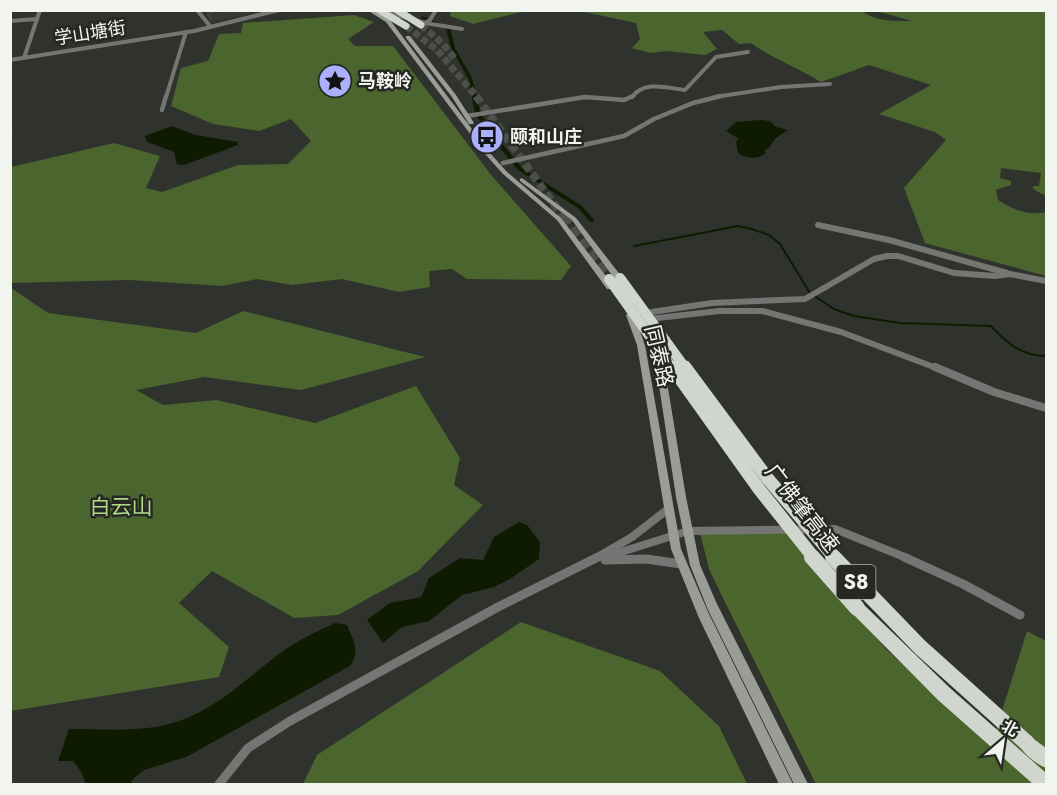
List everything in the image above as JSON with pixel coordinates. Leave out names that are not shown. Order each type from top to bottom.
[{"type":"highway","points":[[384,13],[427,22]]},
{"type":"highway","points":[[384,13],[406,26]]},
{"type":"highway","name":"广佛肇高速","points":[[1047,759],[909,637],[820,542],[615,278],[748,476],[816,562],[921,672],[1047,784]]},
{"type":"main road","name":"同泰路","points":[[384,13],[443,81],[503,163],[574,219],[647,316],[656,340],[673,452],[695,565],[705,591],[801,784]]},
{"type":"main road","name":"同泰路","points":[[384,13],[494,161],[566,228],[634,322],[641,345],[673,536],[681,564],[786,784]]},
{"type":"street","points":[[24,58],[40,10]]},
{"type":"street","points":[[197,10],[210,26]]},
{"type":"street","name":"学山塘街","points":[[10,60],[186,32],[279,10]]},
{"type":"street","points":[[436,10],[427,22],[462,29]]},
{"type":"street","points":[[10,21],[37,19]]},
{"type":"street","points":[[162,110],[186,32]]},
{"type":"street","points":[[467,116],[585,97],[624,100],[631,98],[638,89],[647,86],[685,90],[716,57],[748,52]]},
{"type":"street","points":[[503,163],[624,136],[673,111],[723,95],[782,87],[830,84]]},
{"type":"street","points":[[818,225],[889,240],[1010,274],[1047,281]]},
{"type":"street","points":[[647,316],[712,303],[805,298],[874,259],[887,256],[898,256],[954,273],[995,276],[1010,274]]},
{"type":"street","points":[[647,316],[718,311],[762,311],[798,319],[885,347],[993,392],[1047,408]]},
{"type":"street","points":[[219,784],[248,748],[290,721],[488,612],[593,560],[632,537],[669,510]]},
{"type":"street","points":[[593,560],[688,531],[835,529],[884,547],[944,574],[1020,615]]},
{"type":"street","points":[[593,560],[646,559],[681,564]]},
{"type":"green space","points":[[451,10],[525,11],[473,24],[450,16]]},
{"type":"green space","points":[[861,10],[872,17],[892,21],[912,21],[876,11],[1046,11],[1046,196],[1033,189],[1033,186],[1039,186],[1041,173],[1001,168],[1000,178],[1011,181],[1011,185],[996,190],[998,200],[1009,207],[1027,213],[1046,212],[1046,276],[925,243],[904,188],[946,140],[935,132],[879,114],[931,85],[869,65],[821,82],[751,43],[739,44],[722,30],[703,32],[717,49],[705,55],[667,51],[650,53],[632,48],[640,39],[636,23],[580,11]]},
{"type":"green space","points":[[354,15],[374,22],[348,39],[355,46],[393,46],[492,176],[571,266],[561,280],[467,279],[452,269],[429,271],[430,287],[399,292],[342,279],[292,285],[257,279],[222,286],[130,280],[11,283],[11,167],[114,143],[160,156],[146,188],[162,192],[238,165],[288,164],[311,141],[291,119],[259,131],[213,124],[171,106],[181,68],[208,61],[219,34],[241,33],[243,23]]},
{"type":"green space","name":"白云山","points":[[11,288],[48,313],[196,333],[243,311],[425,357],[301,390],[204,377],[136,390],[163,405],[217,400],[315,423],[416,386],[460,458],[454,485],[483,505],[418,571],[338,615],[294,618],[212,571],[179,603],[229,647],[219,677],[11,711]]},
{"type":"green space","points":[[784,530],[887,650],[991,746],[1027,631],[1046,641],[1046,784],[816,784],[709,569],[700,533]]},
{"type":"green space","points":[[521,622],[660,671],[719,726],[747,784],[303,784],[317,755]]},
{"type":"shaded area","points":[[770,121],[776,127],[788,130],[764,150],[766,153],[763,155],[754,158],[741,155],[738,153],[736,141],[739,139],[726,131],[736,122]]},
{"type":"shaded area","points":[[172,126],[196,135],[238,142],[238,145],[184,165],[177,164],[174,152],[147,142],[145,136]]},
{"type":"shaded area","points":[[519,522],[527,525],[540,542],[539,559],[494,587],[462,595],[429,621],[402,627],[383,643],[367,620],[390,603],[421,597],[429,578],[460,558],[483,560],[494,537]]},
{"type":"shaded area","points":[[335,623],[347,625],[353,641],[355,655],[350,666],[186,757],[144,770],[132,780],[131,784],[86,784],[73,761],[58,761],[69,729],[138,729],[179,721],[219,700],[292,645]]},
{"type":"building","points":[[207,10],[225,10],[210,14]]},
{"type":"waterway","points":[[422,17],[448,28],[453,48],[470,78],[478,114],[520,169],[580,207],[592,221]]},
{"type":"waterway","points":[[634,246],[738,226],[752,229],[769,235],[780,244],[810,293],[834,309],[854,316],[900,323],[991,326],[1003,338],[1022,351],[1046,356]]},
{"type":"tunnel","points":[[421,25],[442,43],[455,59]]},
{"type":"tunnel","points":[[406,26],[436,49],[477,97]]},
{"type":"tunnel","points":[[476,96],[564,218]]},
{"type":"tunnel","points":[[563,216],[609,279]]},
{"type":"place","name":"马鞍岭","points":[[335,81]]},
{"type":"place","name":"颐和山庄","points":[[487,137]]}]
